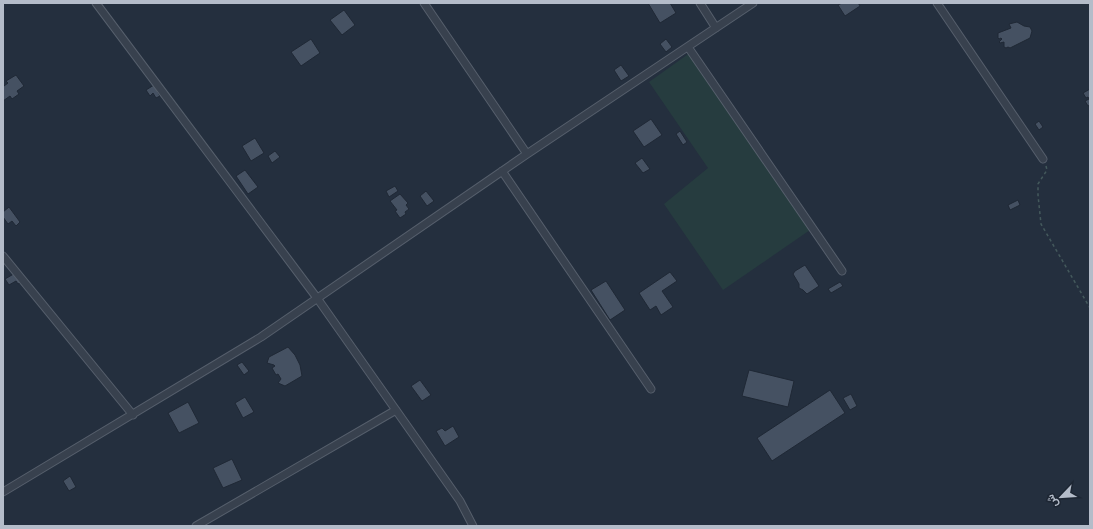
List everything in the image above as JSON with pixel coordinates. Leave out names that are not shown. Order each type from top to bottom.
[{"type":"street","points":[[96,3],[317,298],[460,501],[473,526]]},
{"type":"street","points":[[424,3],[527,154]]},
{"type":"street","points":[[700,3],[716,28]]},
{"type":"street","points":[[3,492],[261,337],[527,154],[753,3]]},
{"type":"street","points":[[937,3],[1043,159]]},
{"type":"street","points":[[688,47],[842,271]]},
{"type":"street","points":[[502,171],[651,389]]},
{"type":"street","points":[[3,256],[133,415]]},
{"type":"street","points":[[196,526],[396,410]]},
{"type":"path","points":[[1043,159],[1047,170],[1038,184],[1041,224],[1090,308]]},
{"type":"green space","points":[[691,52],[813,228],[723,290],[664,204],[708,168],[649,82]]},
{"type":"building","points":[[648,3],[670,3],[676,13],[660,23]]},
{"type":"building","points":[[842,3],[857,3],[860,6],[845,16],[838,5]]},
{"type":"building","points":[[344,10],[355,25],[342,35],[330,20]]},
{"type":"building","points":[[1017,22],[1024,26],[1030,27],[1032,31],[1030,38],[1010,48],[1006,48],[1004,47],[1004,42],[999,42],[1002,39],[998,38],[998,33],[1011,28],[1009,24]]},
{"type":"building","points":[[311,39],[320,53],[301,66],[291,52]]},
{"type":"building","points":[[666,39],[672,47],[666,52],[660,44]]},
{"type":"building","points":[[621,65],[629,76],[621,81],[614,70]]},
{"type":"building","points":[[16,75],[24,86],[17,91],[19,94],[12,99],[10,96],[3,101],[3,84],[4,86],[8,83],[6,81]]},
{"type":"building","points":[[154,85],[160,96],[156,98],[153,93],[150,96],[146,90]]},
{"type":"building","points":[[1090,89],[1090,105],[1088,106],[1085,101],[1089,99],[1088,97],[1086,98],[1083,93]]},
{"type":"building","points":[[651,119],[662,135],[644,147],[633,131]]},
{"type":"building","points":[[1039,121],[1043,127],[1039,130],[1035,124]]},
{"type":"building","points":[[680,131],[687,142],[683,145],[676,134]]},
{"type":"building","points":[[255,138],[264,153],[251,161],[242,146]]},
{"type":"building","points":[[275,151],[280,157],[272,163],[268,156]]},
{"type":"building","points":[[642,158],[650,169],[643,173],[635,163]]},
{"type":"building","points":[[245,170],[258,187],[248,194],[236,176]]},
{"type":"building","points":[[395,186],[398,191],[389,197],[386,191]]},
{"type":"building","points":[[426,191],[434,201],[427,206],[420,196]]},
{"type":"building","points":[[400,194],[408,203],[406,205],[409,209],[405,212],[406,214],[400,218],[395,211],[397,210],[390,201]]},
{"type":"building","points":[[1018,200],[1020,205],[1010,210],[1008,205]]},
{"type":"building","points":[[9,207],[20,222],[16,226],[12,221],[8,224],[3,217],[3,212]]},
{"type":"building","points":[[805,265],[819,286],[807,294],[799,288],[799,284],[793,274]]},
{"type":"building","points":[[17,272],[22,282],[18,284],[16,281],[9,285],[5,279]]},
{"type":"building","points":[[670,272],[677,281],[662,291],[673,307],[661,315],[656,306],[650,310],[639,293]]},
{"type":"building","points":[[606,281],[625,310],[610,320],[591,290]]},
{"type":"building","points":[[840,282],[843,286],[831,293],[828,289]]},
{"type":"building","points":[[288,347],[295,355],[300,365],[302,376],[285,386],[278,383],[281,379],[278,374],[276,375],[272,368],[275,366],[267,363],[269,357]]},
{"type":"building","points":[[242,362],[249,371],[244,375],[237,365]]},
{"type":"building","points":[[749,370],[794,381],[788,407],[742,396]]},
{"type":"building","points":[[420,380],[431,395],[422,401],[411,386]]},
{"type":"building","points":[[830,390],[845,413],[772,461],[757,438]]},
{"type":"building","points":[[851,394],[857,406],[850,410],[843,398]]},
{"type":"building","points":[[245,397],[254,412],[243,418],[235,403]]},
{"type":"building","points":[[188,402],[199,423],[179,433],[168,413]]},
{"type":"building","points":[[453,426],[459,437],[445,446],[436,431],[442,428],[445,431]]},
{"type":"building","points":[[232,459],[242,480],[223,488],[213,468]]},
{"type":"building","points":[[70,476],[76,487],[69,491],[63,481]]}]
